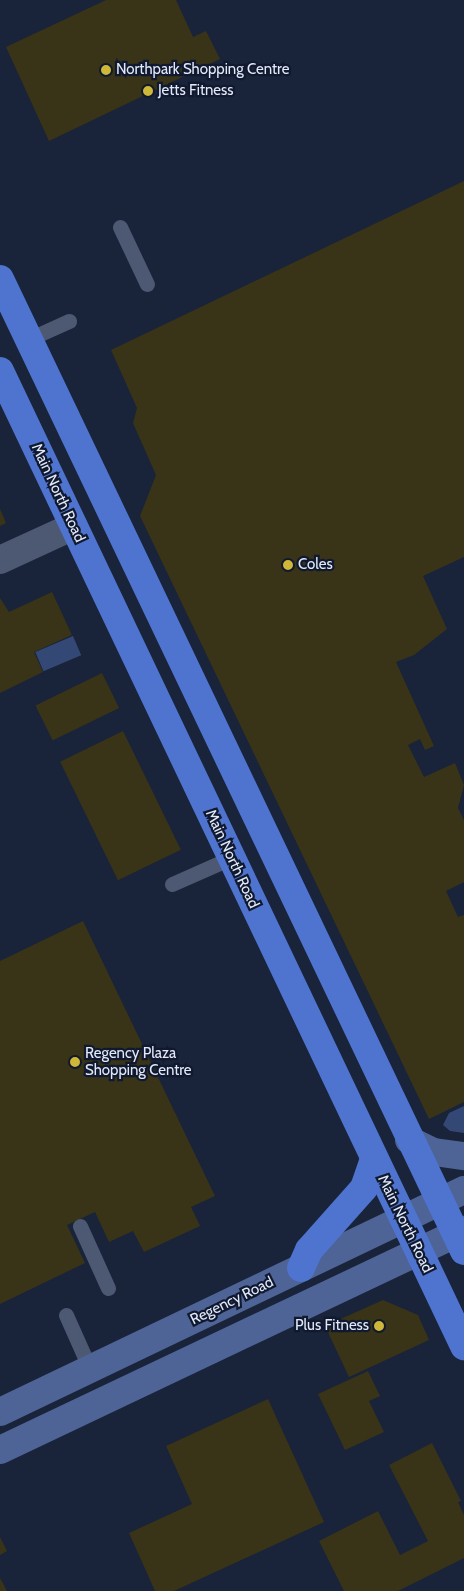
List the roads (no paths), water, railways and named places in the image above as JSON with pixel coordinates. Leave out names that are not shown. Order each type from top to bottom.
[{"type":"highway","points":[[0,279],[409,1140],[440,1202],[461,1238]]},
{"type":"highway","name":"Main North Road","points":[[0,371],[418,1253],[464,1346]]},
{"type":"highway","points":[[301,1268],[309,1250],[364,1188],[374,1159]]},
{"type":"main road","points":[[409,1140],[434,1152],[464,1156]]},
{"type":"main road","name":"Regency Road","points":[[0,1412],[464,1190]]},
{"type":"main road","points":[[0,1450],[418,1253],[461,1238]]},
{"type":"street","points":[[0,560],[74,526]]},
{"type":"lane","points":[[120,227],[147,284]]},
{"type":"lane","points":[[28,339],[69,321]]},
{"type":"lane","points":[[172,884],[231,858]]},
{"type":"lane","points":[[80,1226],[108,1288]]},
{"type":"lane","points":[[66,1315],[90,1369]]},
{"type":"place","name":"Northpark Shopping Centre","points":[[106,70]]},
{"type":"place","name":"Jetts Fitness","points":[[148,91]]},
{"type":"place","name":"Coles","points":[[288,565]]},
{"type":"place","name":"Regency Plaza Shopping Centre","points":[[75,1062]]},
{"type":"place","name":"Plus Fitness","points":[[379,1326]]}]
